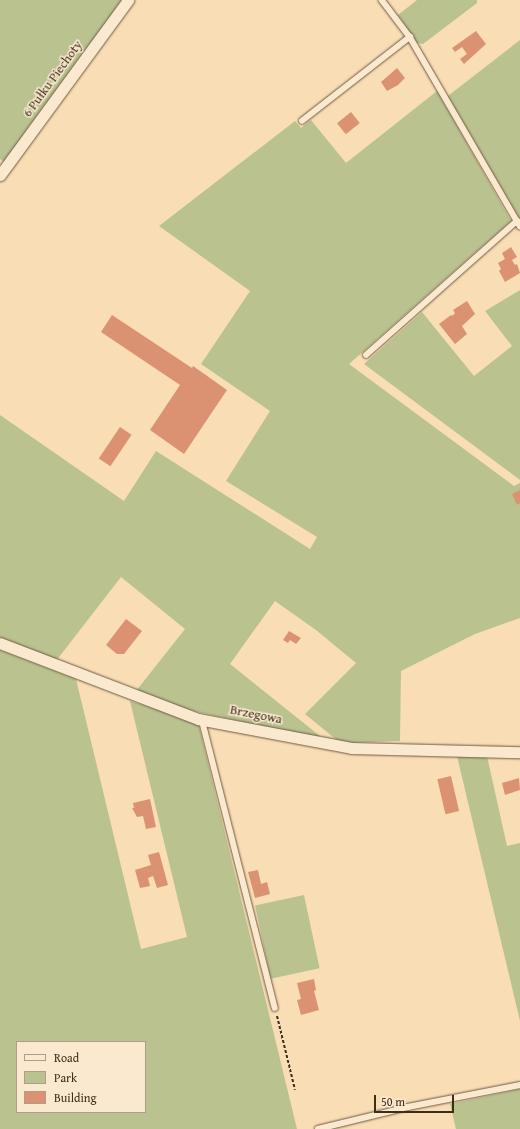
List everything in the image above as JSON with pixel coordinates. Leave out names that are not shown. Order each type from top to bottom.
[{"type":"street","name":"6 Pułku Piechoty","points":[[0,174],[128,0]]},
{"type":"street","name":"Brzegowa","points":[[0,643],[202,719],[350,748],[520,752]]},
{"type":"lane","points":[[366,355],[518,223],[410,37],[382,0]]},
{"type":"lane","points":[[302,121],[410,37]]},
{"type":"lane","points":[[202,719],[275,1008]]},
{"type":"lane","points":[[318,1129],[408,1107],[520,1085]]},
{"type":"path","points":[[275,1008],[295,1090]]},
{"type":"green space","points":[[0,0],[122,0],[4,162],[0,159]]},
{"type":"green space","points":[[417,0],[477,0],[477,3],[423,44],[417,43],[398,15]]},
{"type":"green space","points":[[520,40],[520,220],[448,96]]},
{"type":"green space","points":[[437,91],[511,221],[349,364],[514,486],[520,483],[520,618],[475,634],[401,671],[400,741],[346,743],[338,741],[305,714],[356,663],[316,630],[275,601],[230,664],[325,740],[184,709],[136,691],[185,629],[121,577],[56,661],[0,640],[0,415],[124,501],[156,451],[310,549],[317,537],[226,481],[270,411],[201,364],[250,291],[159,226],[295,121],[301,128],[311,120],[346,163]]},
{"type":"green space","points":[[520,290],[520,480],[364,364],[422,312],[474,376],[512,346],[485,311]]},
{"type":"green space","points":[[0,650],[76,679],[141,949],[187,937],[130,701],[198,722],[297,1129],[0,1129]]},
{"type":"green space","points":[[457,756],[487,756],[507,846],[520,843],[520,1021]]},
{"type":"green space","points":[[304,895],[320,968],[271,979],[255,905]]},
{"type":"green space","points":[[520,1089],[520,1129],[456,1129],[450,1104]]},
{"type":"building","points":[[476,31],[486,44],[464,64],[460,59],[467,54],[462,47],[455,52],[452,48]]},
{"type":"building","points":[[397,68],[405,78],[398,85],[387,91],[381,82]]},
{"type":"building","points":[[351,112],[360,123],[346,134],[337,123]]},
{"type":"building","points":[[511,247],[517,257],[512,260],[515,265],[517,264],[520,273],[505,282],[499,271],[501,269],[498,263],[505,259],[502,253]]},
{"type":"building","points":[[467,301],[475,314],[462,326],[467,334],[455,344],[439,324],[451,315],[452,316],[455,313],[453,310]]},
{"type":"building","points":[[112,315],[192,368],[193,366],[227,390],[184,454],[150,430],[180,385],[101,332]]},
{"type":"building","points":[[120,427],[132,435],[110,466],[99,459]]},
{"type":"building","points":[[520,490],[520,503],[517,505],[512,494]]},
{"type":"building","points":[[126,619],[142,631],[124,654],[117,654],[106,645]]},
{"type":"building","points":[[289,631],[301,638],[296,644],[290,640],[288,643],[283,640]]},
{"type":"building","points":[[451,776],[459,811],[445,814],[437,779]]},
{"type":"building","points":[[519,778],[520,790],[505,795],[502,783]]},
{"type":"building","points":[[150,799],[156,827],[146,829],[143,816],[137,817],[132,808],[134,808],[133,803]]},
{"type":"building","points":[[159,852],[168,885],[157,888],[153,876],[148,878],[150,886],[140,888],[135,870],[151,865],[148,855]]},
{"type":"building","points":[[258,870],[261,884],[267,882],[270,894],[255,898],[248,872]]},
{"type":"building","points":[[314,979],[316,990],[314,991],[319,1010],[301,1015],[297,1000],[301,999],[297,983]]}]
